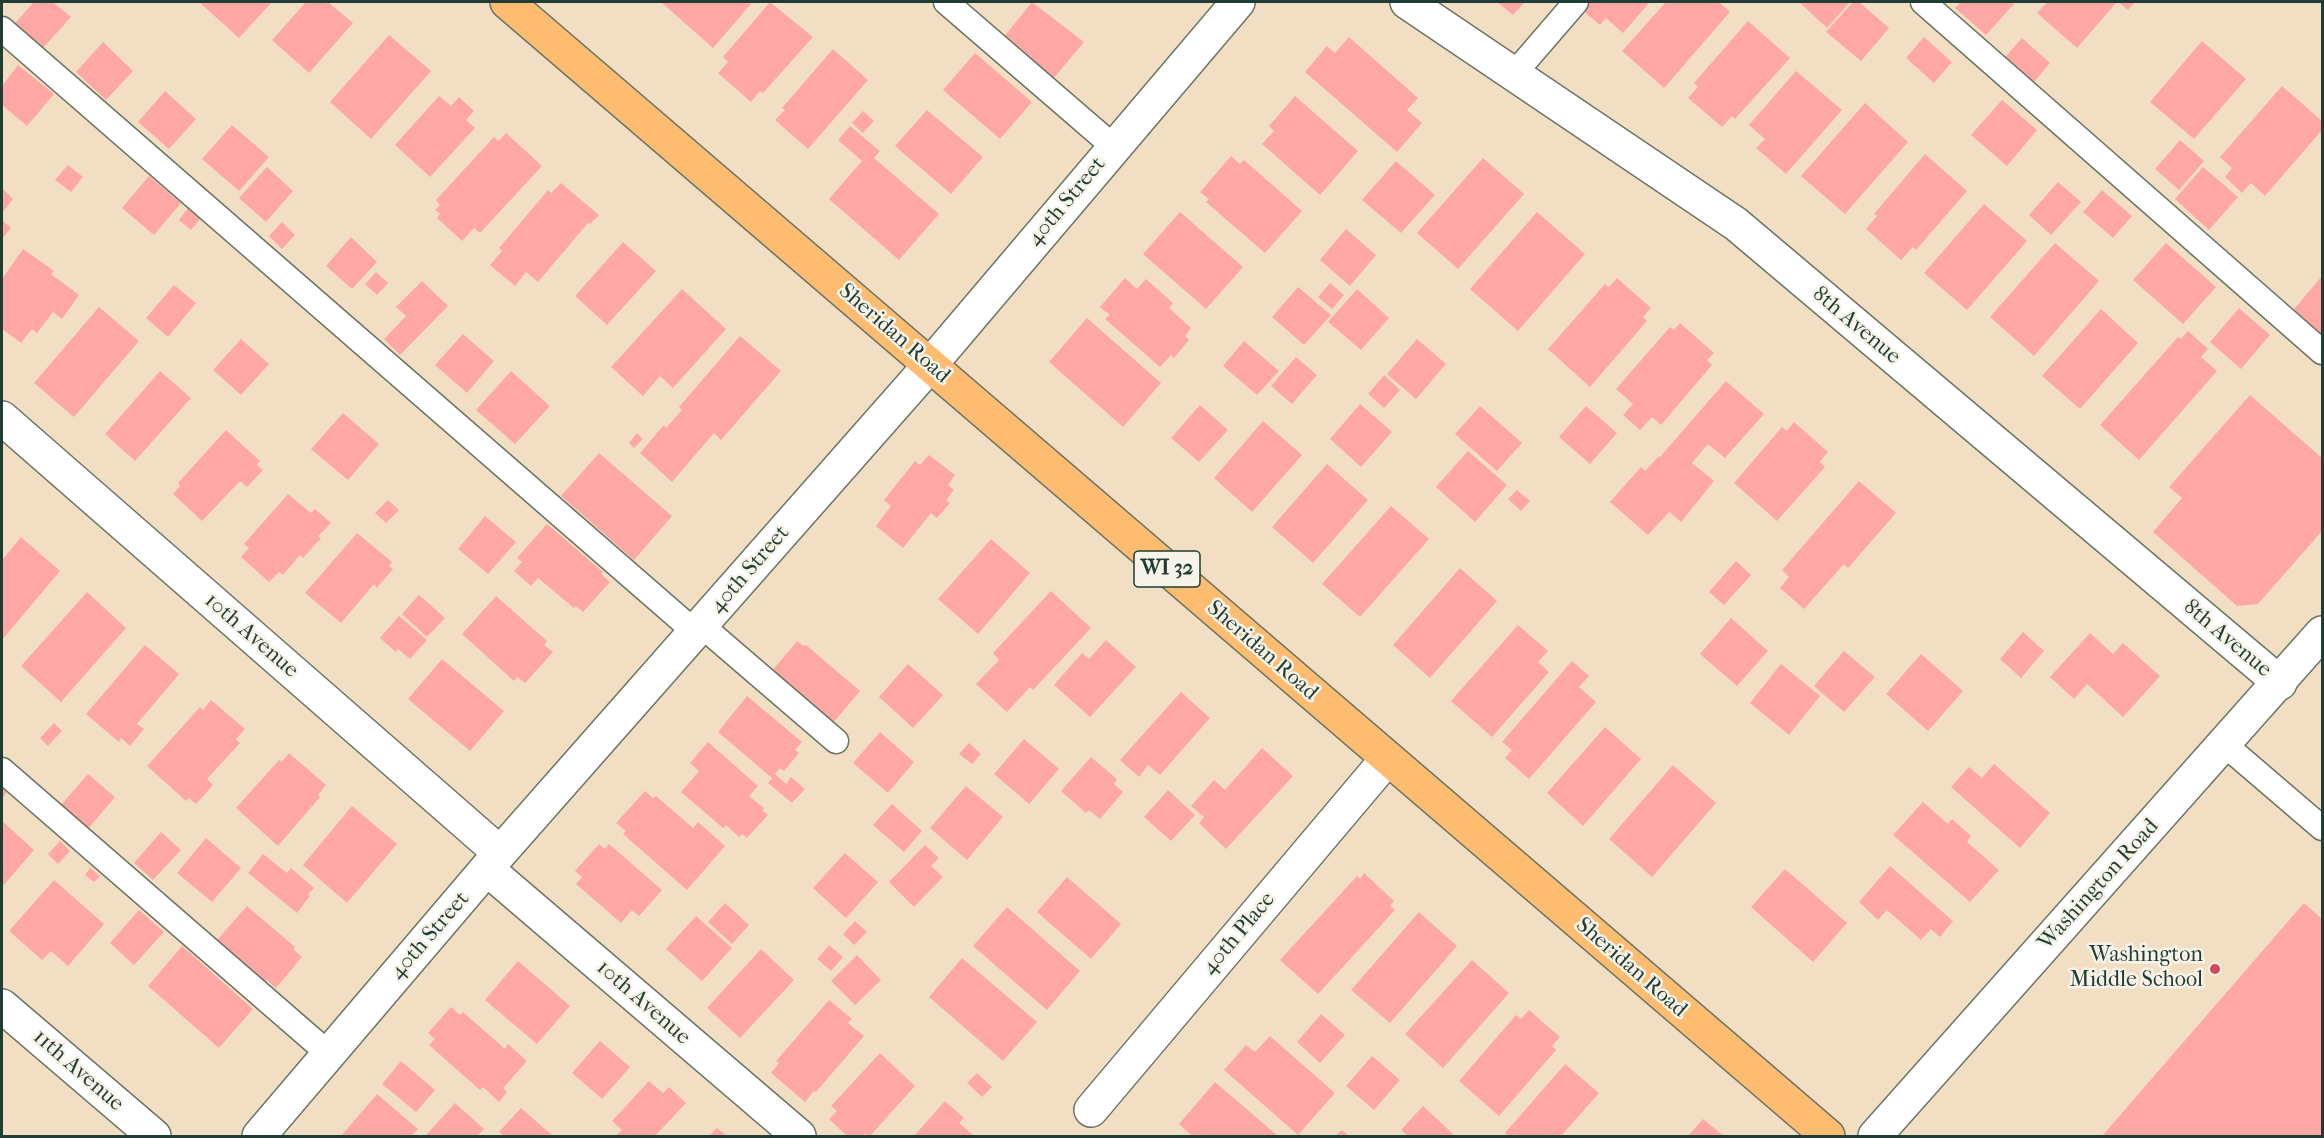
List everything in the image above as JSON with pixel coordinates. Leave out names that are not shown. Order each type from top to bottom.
[{"type":"main road","name":"Sheridan Road","points":[[507,2],[1828,1137]]},
{"type":"street","name":"40th Street","points":[[259,1137],[494,861],[930,365],[1238,2]]},
{"type":"street","name":"8th Avenue","points":[[1407,2],[1736,224],[2280,683]]},
{"type":"street","name":"10th Avenue","points":[[2,418],[799,1137]]},
{"type":"street","name":"Washington Road","points":[[1875,1137],[2322,633]]},
{"type":"street","name":"40th Place","points":[[1091,1110],[1387,759]]},
{"type":"street","name":"11th Avenue","points":[[2,1006],[153,1137]]},
{"type":"lane","points":[[946,2],[1114,147]]},
{"type":"lane","points":[[1514,74],[1576,2]]},
{"type":"lane","points":[[1923,2],[2322,352]]},
{"type":"lane","points":[[2,29],[698,629],[836,741]]},
{"type":"lane","points":[[2224,744],[2322,828]]},
{"type":"lane","points":[[2,770],[329,1054]]},
{"type":"building","points":[[34,2],[53,2],[71,17],[43,48],[15,23]]},
{"type":"building","points":[[199,2],[272,2],[239,38]]},
{"type":"building","points":[[306,2],[328,2],[353,23],[309,73],[272,40]]},
{"type":"building","points":[[663,2],[749,2],[751,4],[713,48]]},
{"type":"building","points":[[770,2],[813,37],[763,93],[760,91],[751,102],[718,73],[728,62],[723,57]]},
{"type":"building","points":[[1032,2],[1084,42],[1053,79],[1003,38]]},
{"type":"building","points":[[1497,2],[1525,2],[1513,15]]},
{"type":"building","points":[[1581,2],[1650,2],[1623,33],[1606,18],[1600,25],[1577,6]]},
{"type":"building","points":[[1666,2],[1719,2],[1730,12],[1664,88],[1622,51]]},
{"type":"building","points":[[1799,2],[1850,2],[1827,28]]},
{"type":"building","points":[[1853,2],[1859,2],[1889,28],[1861,61],[1826,32]]},
{"type":"building","points":[[1961,2],[2011,2],[2014,4],[1986,35],[1955,8]]},
{"type":"building","points":[[2047,2],[2117,2],[2077,48],[2037,13]]},
{"type":"building","points":[[2118,2],[2135,2],[2128,10]]},
{"type":"building","points":[[1748,21],[1790,58],[1735,119],[1732,116],[1722,127],[1688,98],[1698,87],[1694,83]]},
{"type":"building","points":[[389,35],[431,71],[371,139],[330,102]]},
{"type":"building","points":[[1349,37],[1418,98],[1407,110],[1422,123],[1397,152],[1305,72],[1327,46],[1335,53]]},
{"type":"building","points":[[1924,37],[1952,62],[1934,83],[1906,58]]},
{"type":"building","points":[[2022,38],[2050,63],[2029,88],[2000,63]]},
{"type":"building","points":[[2202,41],[2246,79],[2194,139],[2150,102]]},
{"type":"building","points":[[103,42],[133,71],[106,100],[76,72]]},
{"type":"building","points":[[833,49],[868,80],[808,149],[775,120],[785,110],[782,108]]},
{"type":"building","points":[[975,53],[1032,102],[1000,139],[943,90]]},
{"type":"building","points":[[18,65],[54,94],[27,126],[2,105],[2,86]]},
{"type":"building","points":[[1796,71],[1842,110],[1786,174],[1756,148],[1765,139],[1749,125]]},
{"type":"building","points":[[2282,86],[2322,121],[2322,130],[2265,196],[2251,183],[2242,193],[2225,177],[2232,168],[2220,157]]},
{"type":"building","points":[[165,91],[196,119],[169,149],[138,122]]},
{"type":"building","points":[[439,96],[451,106],[459,97],[474,111],[466,120],[475,128],[430,177],[395,145]]},
{"type":"building","points":[[1295,96],[1358,151],[1320,195],[1262,144],[1274,131],[1269,126]]},
{"type":"building","points":[[2002,100],[2037,130],[2007,166],[1971,135]]},
{"type":"building","points":[[1865,103],[1908,142],[1845,214],[1801,176]]},
{"type":"building","points":[[927,110],[983,157],[951,194],[895,146]]},
{"type":"building","points":[[863,111],[874,121],[863,133],[852,123]]},
{"type":"building","points":[[232,125],[269,157],[239,191],[202,159]]},
{"type":"building","points":[[850,126],[880,151],[874,158],[939,214],[899,260],[829,199],[862,161],[838,140]]},
{"type":"building","points":[[506,133],[542,166],[480,233],[474,228],[462,241],[437,218],[440,214],[435,210],[440,205],[436,200],[494,137],[499,141]]},
{"type":"building","points":[[2180,140],[2204,161],[2179,190],[2155,169]]},
{"type":"building","points":[[1925,154],[1967,191],[1916,250],[1913,247],[1901,260],[1866,229],[1877,216],[1874,214]]},
{"type":"building","points":[[1231,156],[1240,164],[1244,160],[1302,211],[1265,253],[1206,202],[1209,199],[1200,192]]},
{"type":"building","points":[[1483,158],[1524,194],[1458,269],[1417,233]]},
{"type":"building","points":[[1396,161],[1435,195],[1401,233],[1362,200]]},
{"type":"building","points":[[68,165],[83,177],[71,192],[55,180]]},
{"type":"building","points":[[267,167],[293,191],[266,222],[239,198]]},
{"type":"building","points":[[2203,167],[2238,197],[2209,230],[2175,199]]},
{"type":"building","points":[[149,176],[181,203],[154,235],[122,208]]},
{"type":"building","points":[[2058,182],[2081,202],[2051,235],[2029,215]]},
{"type":"building","points":[[561,183],[599,215],[590,224],[588,223],[538,282],[526,272],[515,286],[490,265],[502,251],[499,248],[548,190],[551,193]]},
{"type":"building","points":[[2,188],[13,199],[2,213]]},
{"type":"building","points":[[2102,190],[2132,216],[2113,238],[2083,212]]},
{"type":"building","points":[[1984,204],[2027,241],[1967,310],[1924,273]]},
{"type":"building","points":[[188,208],[201,218],[191,230],[179,220]]},
{"type":"building","points":[[1180,212],[1243,267],[1206,309],[1143,254]]},
{"type":"building","points":[[1537,212],[1585,254],[1518,331],[1470,289]]},
{"type":"building","points":[[2,220],[11,228],[2,239]]},
{"type":"building","points":[[282,222],[295,235],[282,249],[269,236]]},
{"type":"building","points":[[1346,229],[1376,255],[1350,286],[1320,260]]},
{"type":"building","points":[[351,237],[377,262],[352,289],[326,266]]},
{"type":"building","points":[[623,242],[656,271],[607,325],[575,296]]},
{"type":"building","points":[[2055,243],[2099,281],[2034,356],[1990,317]]},
{"type":"building","points":[[2166,243],[2216,287],[2183,324],[2133,280]]},
{"type":"building","points":[[23,249],[54,271],[51,274],[79,295],[62,319],[53,312],[37,333],[32,329],[21,343],[2,329],[2,279]]},
{"type":"building","points":[[376,272],[388,283],[377,295],[365,284]]},
{"type":"building","points":[[2322,276],[2322,343],[2290,314]]},
{"type":"building","points":[[1125,278],[1137,289],[1146,279],[1173,303],[1169,308],[1191,328],[1185,336],[1189,340],[1174,358],[1171,355],[1160,367],[1105,319],[1110,315],[1100,307]]},
{"type":"building","points":[[1617,278],[1651,308],[1643,317],[1647,321],[1590,387],[1548,349],[1605,284],[1609,287]]},
{"type":"building","points":[[422,281],[448,306],[400,355],[384,339],[406,316],[396,307]]},
{"type":"building","points":[[1330,283],[1344,295],[1332,309],[1318,297]]},
{"type":"building","points":[[174,285],[196,303],[168,337],[146,318]]},
{"type":"building","points":[[1298,287],[1331,315],[1304,345],[1272,317]]},
{"type":"building","points":[[682,289],[726,329],[673,388],[660,376],[643,396],[611,367]]},
{"type":"building","points":[[1357,289],[1389,318],[1361,350],[1328,322]]},
{"type":"building","points":[[99,307],[139,341],[74,417],[34,383]]},
{"type":"building","points":[[2239,308],[2270,335],[2241,369],[2210,342]]},
{"type":"building","points":[[2101,309],[2138,343],[2080,409],[2042,376]]},
{"type":"building","points":[[1087,318],[1161,383],[1123,427],[1049,362]]},
{"type":"building","points":[[1680,323],[1714,353],[1707,360],[1712,365],[1661,425],[1652,417],[1640,430],[1623,415],[1633,404],[1616,389],[1670,327],[1674,330]]},
{"type":"building","points":[[2188,331],[2208,349],[2201,357],[2217,371],[2139,460],[2100,425],[2178,337],[2181,339]]},
{"type":"building","points":[[463,334],[494,361],[467,393],[435,365]]},
{"type":"building","points":[[740,336],[781,371],[721,440],[714,433],[672,482],[640,453],[664,425],[666,428],[682,410],[679,407]]},
{"type":"building","points":[[241,339],[269,364],[241,395],[213,370]]},
{"type":"building","points":[[1417,339],[1446,364],[1416,399],[1387,374]]},
{"type":"building","points":[[1244,341],[1279,371],[1257,395],[1223,366]]},
{"type":"building","points":[[1296,357],[1317,375],[1292,404],[1271,386]]},
{"type":"building","points":[[160,371],[191,398],[135,461],[105,434]]},
{"type":"building","points":[[511,371],[550,406],[515,444],[476,410]]},
{"type":"building","points":[[1384,375],[1400,390],[1384,408],[1368,394]]},
{"type":"building","points":[[1726,381],[1764,414],[1725,458],[1708,444],[1692,463],[1714,481],[1681,522],[1669,512],[1648,535],[1610,502],[1641,467],[1645,471],[1660,457]]},
{"type":"building","points":[[2250,395],[2322,458],[2322,531],[2258,604],[2237,606],[2153,532],[2182,498],[2169,487]]},
{"type":"building","points":[[1360,404],[1392,432],[1361,467],[1330,439]]},
{"type":"building","points":[[1200,405],[1228,430],[1199,462],[1171,438]]},
{"type":"building","points":[[1480,406],[1522,443],[1497,471],[1455,434]]},
{"type":"building","points":[[1586,406],[1617,433],[1590,464],[1559,437]]},
{"type":"building","points":[[343,413],[379,444],[348,480],[311,449]]},
{"type":"building","points":[[1263,421],[1302,455],[1252,512],[1214,478]]},
{"type":"building","points":[[1794,422],[1828,452],[1820,462],[1825,467],[1777,521],[1734,483],[1782,427],[1787,431]]},
{"type":"building","points":[[226,430],[260,461],[257,465],[263,470],[247,487],[240,481],[202,521],[173,494],[180,486],[178,483]]},
{"type":"building","points":[[637,433],[643,439],[634,448],[629,443]]},
{"type":"building","points":[[1468,451],[1507,485],[1475,522],[1436,487]]},
{"type":"building","points":[[599,453],[672,516],[634,560],[561,496]]},
{"type":"building","points":[[929,455],[955,475],[948,485],[954,490],[946,500],[950,503],[937,518],[931,513],[903,548],[876,526],[891,506],[884,500],[915,461],[920,465]]},
{"type":"building","points":[[1327,464],[1368,500],[1313,563],[1272,527]]},
{"type":"building","points":[[1859,481],[1896,513],[1848,568],[1844,564],[1804,609],[1780,588],[1789,577],[1782,570]]},
{"type":"building","points":[[1517,490],[1530,501],[1521,511],[1508,499]]},
{"type":"building","points":[[288,494],[311,513],[315,509],[331,523],[318,536],[321,538],[303,558],[300,555],[283,575],[279,572],[269,582],[241,557],[249,548],[244,544]]},
{"type":"building","points":[[388,500],[399,510],[386,523],[375,513]]},
{"type":"building","points":[[1391,506],[1429,539],[1360,617],[1322,584]]},
{"type":"building","points":[[485,516],[516,542],[488,574],[458,549]]},
{"type":"building","points":[[547,524],[603,572],[601,574],[610,582],[583,612],[576,606],[574,608],[538,578],[531,586],[514,571],[522,562],[517,558]]},
{"type":"building","points":[[357,533],[392,562],[389,566],[393,569],[377,588],[374,584],[341,623],[305,593]]},
{"type":"building","points":[[21,537],[60,571],[2,640],[2,560]]},
{"type":"building","points":[[991,539],[1030,573],[978,634],[938,599]]},
{"type":"building","points":[[1736,561],[1751,575],[1724,605],[1709,592]]},
{"type":"building","points":[[1460,568],[1497,601],[1430,678],[1393,645]]},
{"type":"building","points":[[1051,591],[1091,628],[1033,690],[1030,687],[1007,712],[976,684],[999,660],[993,653]]},
{"type":"building","points":[[87,592],[126,628],[61,702],[21,666]]},
{"type":"building","points":[[419,595],[445,618],[427,637],[402,614]]},
{"type":"building","points":[[496,596],[547,641],[544,645],[553,652],[525,683],[517,677],[514,681],[462,634]]},
{"type":"building","points":[[399,616],[427,640],[410,659],[398,649],[396,652],[380,638]]},
{"type":"building","points":[[1731,618],[1768,651],[1737,686],[1700,654]]},
{"type":"building","points":[[1518,625],[1548,651],[1538,662],[1549,672],[1492,737],[1451,701]]},
{"type":"building","points":[[2023,632],[2044,651],[2021,678],[2000,659]]},
{"type":"building","points":[[2090,633],[2113,654],[2123,643],[2160,676],[2123,717],[2087,684],[2074,699],[2050,677]]},
{"type":"building","points":[[1106,640],[1136,667],[1090,717],[1054,685],[1082,653],[1089,659]]},
{"type":"building","points":[[797,641],[806,645],[860,691],[833,723],[771,672]]},
{"type":"building","points":[[145,645],[179,674],[137,724],[144,729],[130,746],[121,738],[119,742],[86,714]]},
{"type":"building","points":[[1844,651],[1875,677],[1844,712],[1814,686]]},
{"type":"building","points":[[1921,654],[1963,691],[1928,731],[1886,694]]},
{"type":"building","points":[[442,659],[504,711],[470,751],[408,699]]},
{"type":"building","points":[[1572,661],[1589,676],[1579,687],[1596,702],[1529,779],[1505,758],[1512,750],[1502,742]]},
{"type":"building","points":[[908,664],[943,695],[913,728],[879,697]]},
{"type":"building","points":[[1781,664],[1820,696],[1789,735],[1750,703]]},
{"type":"building","points":[[1181,692],[1210,718],[1160,775],[1148,765],[1139,777],[1120,760]]},
{"type":"building","points":[[747,696],[802,742],[795,750],[799,753],[784,771],[780,768],[775,774],[786,784],[791,777],[805,789],[792,803],[768,783],[772,778],[718,732]]},
{"type":"building","points":[[211,700],[245,729],[236,739],[240,743],[207,779],[213,785],[196,804],[189,798],[186,801],[147,766],[200,707],[203,710]]},
{"type":"building","points":[[54,723],[62,731],[48,746],[40,738]]},
{"type":"building","points":[[1605,727],[1641,759],[1583,826],[1547,793]]},
{"type":"building","points":[[880,732],[914,762],[888,793],[853,763]]},
{"type":"building","points":[[1024,739],[1059,769],[1029,804],[994,774]]},
{"type":"building","points":[[708,742],[758,786],[749,796],[764,808],[762,810],[768,815],[747,838],[742,834],[739,837],[726,825],[723,828],[681,792],[699,771],[690,763]]},
{"type":"building","points":[[969,743],[981,754],[972,764],[959,754]]},
{"type":"building","points":[[1262,748],[1293,776],[1226,849],[1199,823],[1204,817],[1191,806],[1214,780],[1225,790]]},
{"type":"building","points":[[289,753],[326,785],[318,795],[320,797],[278,846],[236,808],[279,760],[282,762]]},
{"type":"building","points":[[1091,757],[1117,779],[1114,784],[1123,792],[1100,819],[1089,810],[1086,813],[1061,791]]},
{"type":"building","points":[[1994,764],[2050,813],[2020,848],[1951,787],[1969,767],[1982,778]]},
{"type":"building","points":[[1673,765],[1716,803],[1652,877],[1609,839]]},
{"type":"building","points":[[88,774],[115,797],[88,829],[61,805]]},
{"type":"building","points":[[2,785],[8,791],[2,799]]},
{"type":"building","points":[[966,786],[1003,817],[967,860],[930,828]]},
{"type":"building","points":[[1168,790],[1195,815],[1171,841],[1144,817]]},
{"type":"building","points":[[645,791],[653,798],[656,796],[693,828],[698,822],[725,846],[687,890],[623,834],[626,831],[616,823]]},
{"type":"building","points":[[1923,802],[1948,824],[1952,819],[1971,836],[1967,842],[1999,870],[1970,902],[1893,835]]},
{"type":"building","points":[[892,804],[922,831],[904,852],[873,825]]},
{"type":"building","points":[[352,806],[397,844],[347,903],[303,865]]},
{"type":"building","points":[[2,821],[34,850],[2,887]]},
{"type":"building","points":[[161,832],[181,850],[153,880],[134,863]]},
{"type":"building","points":[[206,838],[241,868],[212,902],[177,873]]},
{"type":"building","points":[[60,841],[70,851],[58,864],[48,854]]},
{"type":"building","points":[[599,844],[605,849],[609,844],[662,890],[639,916],[632,910],[621,923],[576,884],[582,877],[575,871]]},
{"type":"building","points":[[925,845],[939,858],[931,866],[943,877],[914,907],[889,882]]},
{"type":"building","points":[[845,853],[878,882],[846,918],[813,888]]},
{"type":"building","points":[[263,854],[287,873],[291,868],[314,888],[297,913],[248,873]]},
{"type":"building","points":[[1890,866],[1953,921],[1940,937],[1931,929],[1921,940],[1887,910],[1878,920],[1859,902]]},
{"type":"building","points":[[90,868],[100,876],[94,882],[85,875]]},
{"type":"building","points":[[1785,869],[1847,923],[1813,962],[1751,907]]},
{"type":"building","points":[[1364,873],[1394,901],[1390,906],[1395,910],[1318,994],[1280,960],[1357,876],[1360,879]]},
{"type":"building","points":[[1067,877],[1121,924],[1091,959],[1037,912]]},
{"type":"building","points":[[54,880],[104,924],[68,966],[51,951],[42,960],[9,931]]},
{"type":"building","points":[[725,903],[749,925],[732,944],[708,922]]},
{"type":"building","points":[[2304,903],[2322,919],[2322,1136],[2102,1136]]},
{"type":"building","points":[[247,906],[295,947],[293,949],[302,957],[276,988],[217,940]]},
{"type":"building","points":[[1007,907],[1080,971],[1047,1010],[973,946]]},
{"type":"building","points":[[139,910],[164,932],[134,965],[110,943]]},
{"type":"building","points":[[1419,912],[1457,946],[1390,1023],[1351,990]]},
{"type":"building","points":[[696,916],[732,948],[702,981],[666,949]]},
{"type":"building","points":[[855,921],[867,932],[854,945],[843,934]]},
{"type":"building","points":[[829,945],[843,957],[831,971],[817,959]]},
{"type":"building","points":[[182,946],[253,1009],[219,1048],[148,986]]},
{"type":"building","points":[[761,949],[794,980],[740,1038],[707,1008]]},
{"type":"building","points":[[857,955],[881,980],[855,1005],[831,981]]},
{"type":"building","points":[[962,958],[1037,1022],[1003,1061],[929,997]]},
{"type":"building","points":[[1472,960],[1509,993],[1443,1068],[1405,1034]]},
{"type":"building","points":[[518,961],[570,1006],[537,1044],[485,1000]]},
{"type":"building","points":[[829,1000],[852,1019],[848,1023],[864,1036],[805,1102],[771,1073],[779,1063],[776,1061]]},
{"type":"building","points":[[451,1007],[460,1015],[463,1012],[505,1049],[508,1044],[527,1061],[503,1088],[507,1092],[499,1102],[483,1087],[480,1090],[429,1045],[435,1039],[428,1033]]},
{"type":"building","points":[[1529,1010],[1560,1037],[1552,1046],[1556,1050],[1499,1116],[1459,1081],[1516,1015],[1521,1019]]},
{"type":"building","points":[[1321,1014],[1345,1035],[1320,1063],[1297,1042]]},
{"type":"building","points":[[1270,1036],[1335,1093],[1298,1135],[1224,1070],[1246,1045],[1255,1052]]},
{"type":"building","points":[[600,1041],[630,1067],[602,1099],[572,1073]]},
{"type":"building","points":[[880,1053],[915,1086],[870,1136],[865,1134],[847,1136],[829,1119],[837,1111],[831,1106]]},
{"type":"building","points":[[1372,1056],[1400,1080],[1374,1110],[1346,1086]]},
{"type":"building","points":[[401,1061],[435,1090],[416,1112],[382,1084]]},
{"type":"building","points":[[1565,1064],[1599,1093],[1561,1136],[1508,1136],[1505,1133]]},
{"type":"building","points":[[977,1073],[992,1087],[982,1097],[967,1083]]},
{"type":"building","points":[[649,1081],[663,1093],[669,1087],[686,1103],[655,1136],[616,1136],[622,1130],[612,1121]]},
{"type":"building","points":[[1215,1082],[1278,1136],[1192,1136],[1179,1124]]},
{"type":"building","points":[[377,1094],[418,1129],[411,1136],[341,1136]]},
{"type":"building","points":[[945,1101],[964,1118],[959,1123],[973,1135],[914,1136]]},
{"type":"building","points":[[455,1103],[484,1129],[477,1136],[426,1135]]},
{"type":"building","points":[[1423,1106],[1453,1134],[1451,1136],[1408,1136],[1401,1130]]},
{"type":"building","points":[[521,1108],[553,1136],[504,1136],[499,1132]]},
{"type":"building","points":[[1703,1119],[1724,1136],[1688,1136]]},
{"type":"building","points":[[717,1128],[727,1136],[709,1136]]},
{"type":"building","points":[[1342,1130],[1349,1136],[1335,1136]]},
{"type":"place","name":"Washington Middle School","points":[[2215,969]]}]
